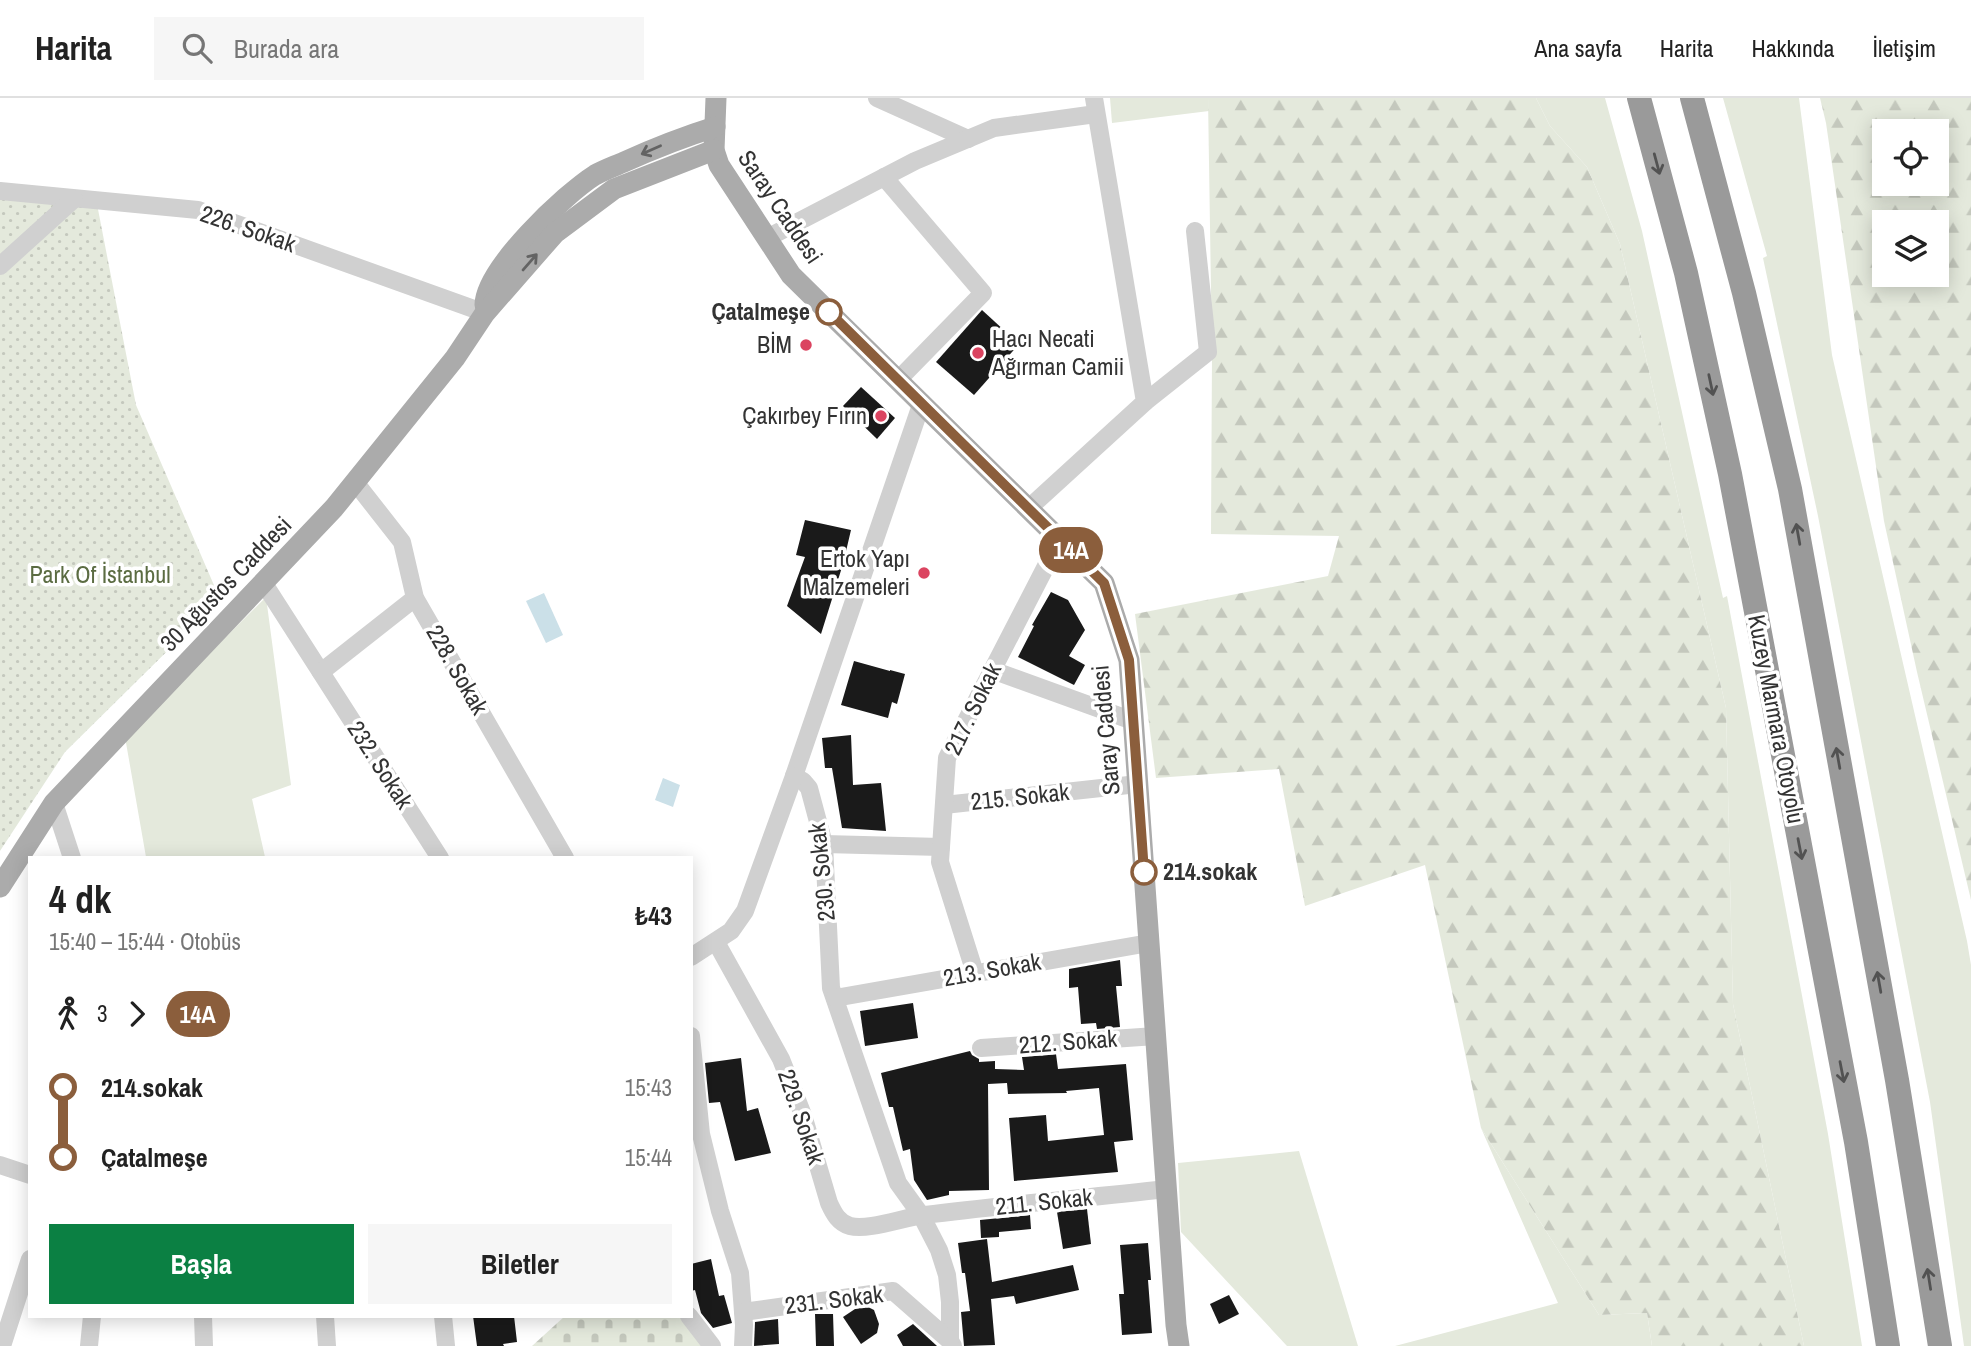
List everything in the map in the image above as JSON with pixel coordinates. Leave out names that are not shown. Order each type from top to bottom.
[{"type":"highway","name":"Kuzey Marmara Otoyolu","points":[[1639,98],[1686,273],[1730,474],[1856,1142],[1888,1346]]},
{"type":"highway","points":[[1692,98],[1744,293],[1790,489],[1897,1080],[1940,1346]]},
{"type":"main road","name":"Saray Caddesi","points":[[716,98],[714,150],[719,165],[791,275],[1104,583],[1129,660],[1175,1325],[1179,1346]]},
{"type":"main road","name":"30 Ağustos Caddesi","points":[[485,313],[485,298],[505,261],[547,215],[595,175],[674,140],[715,127]]},
{"type":"main road","name":"30 Ağustos Caddesi","points":[[0,887],[54,803],[334,508],[455,358],[485,313],[555,233],[614,189],[714,150]]},
{"type":"street","points":[[877,98],[968,139]]},
{"type":"street","points":[[767,238],[915,161],[994,128],[1095,106],[1145,401]]},
{"type":"street","points":[[884,177],[983,293],[898,380]]},
{"type":"street","name":"226. Sokak","points":[[0,191],[198,210],[485,313]]},
{"type":"street","points":[[0,266],[74,199]]},
{"type":"street","points":[[1029,508],[1145,401],[1208,352],[1195,231]]},
{"type":"street","points":[[693,956],[731,930],[745,911],[922,402]]},
{"type":"street","name":"228. Sokak","points":[[355,482],[402,542],[415,597],[564,856]]},
{"type":"street","name":"217. Sokak","points":[[975,973],[940,862],[947,758],[1060,539]]},
{"type":"street","name":"232. Sokak","points":[[263,582],[439,856]]},
{"type":"street","points":[[321,672],[415,597]]},
{"type":"street","points":[[992,670],[1133,720]]},
{"type":"street","name":"230. Sokak","points":[[794,776],[809,788],[824,844],[831,988],[898,1183],[921,1215],[939,1250],[947,1275],[952,1343]]},
{"type":"street","name":"215. Sokak","points":[[944,805],[1138,784]]},
{"type":"street","points":[[54,803],[71,856]]},
{"type":"street","points":[[824,844],[942,847]]},
{"type":"street","name":"229. Sokak","points":[[716,942],[781,1059],[803,1115],[834,1215],[841,1222],[862,1227],[921,1215]]},
{"type":"street","name":"213. Sokak","points":[[835,998],[1149,943]]},
{"type":"street","name":"212. Sokak","points":[[981,1048],[1156,1035]]},
{"type":"street","points":[[693,1056],[701,1134],[720,1211],[740,1273],[743,1346]]},
{"type":"street","points":[[0,1165],[28,1174]]},
{"type":"street","name":"211. Sokak","points":[[921,1215],[1166,1189]]},
{"type":"street","points":[[2,1346],[5,1319],[28,1264]]},
{"type":"street","name":"231. Sokak","points":[[743,1312],[893,1291],[952,1343]]},
{"type":"street","points":[[89,1346],[92,1318]]},
{"type":"street","points":[[203,1318],[204,1346]]},
{"type":"street","points":[[325,1318],[327,1346]]},
{"type":"street","points":[[443,1318],[446,1346]]},
{"type":"street","points":[[691,1318],[712,1346]]},
{"type":"green space","points":[[1110,98],[1208,98],[1209,111],[1112,123]]},
{"type":"green space","points":[[1208,98],[1536,98],[1550,126],[1587,167],[1620,244],[1726,708],[1733,1004],[1804,1346],[1652,1346],[1647,1313],[1599,1315],[1481,1128],[1425,865],[1305,906],[1279,769],[1156,778],[1135,614],[1328,576],[1339,536],[1211,534],[1212,355]]},
{"type":"green space","points":[[1536,98],[1605,98],[1642,231],[1723,598],[1727,596],[1828,1134],[1862,1346],[1804,1346],[1733,1004],[1726,708],[1620,244],[1587,167],[1550,126]]},
{"type":"green space","points":[[1723,98],[1799,98],[1832,355],[1967,941],[1971,965],[1971,1346],[1964,1346],[1930,1102],[1818,516],[1763,258],[1767,256]]},
{"type":"green space","points":[[1820,98],[1971,98],[1971,900],[1884,521],[1826,123]]},
{"type":"green space","name":"Park Of İstanbul","points":[[0,196],[96,199],[136,405],[220,599],[65,752],[0,851]]},
{"type":"green space","points":[[266,597],[291,785],[252,799],[265,856],[146,856],[125,737]]},
{"type":"green space","points":[[1481,1128],[1599,1315],[1647,1313],[1652,1346],[1395,1346],[1558,1303]]},
{"type":"green space","points":[[1299,1151],[1358,1346],[1287,1346],[1181,1232],[1178,1163]]},
{"type":"green space","points":[[563,1318],[689,1318],[712,1346],[532,1346]]},
{"type":"water","points":[[544,593],[563,635],[546,643],[526,601]]},
{"type":"water","points":[[663,778],[680,785],[673,807],[655,800]]},
{"type":"building","name":"Hacı Necati Ağırman Camii","points":[[982,310],[1019,344],[974,395],[936,362]]},
{"type":"building","points":[[861,387],[895,418],[877,439],[843,406]]},
{"type":"building","points":[[805,520],[851,530],[821,634],[787,606],[805,557],[796,555]]},
{"type":"building","points":[[1051,592],[1068,600],[1085,630],[1069,656],[1085,665],[1074,685],[1018,657]]},
{"type":"building","points":[[854,661],[905,674],[897,704],[892,702],[888,718],[841,705]]},
{"type":"building","points":[[851,735],[853,785],[881,783],[886,831],[842,828],[832,768],[825,768],[822,738]]},
{"type":"building","points":[[1120,960],[1122,986],[1116,986],[1120,1027],[1097,1029],[1096,1023],[1081,1024],[1078,987],[1069,988],[1069,969]]},
{"type":"building","points":[[913,1003],[918,1038],[865,1046],[860,1011]]},
{"type":"building","points":[[970,1051],[979,1062],[995,1061],[995,1069],[1024,1070],[1022,1057],[1056,1054],[1058,1069],[1126,1064],[1133,1140],[1114,1142],[1118,1172],[1014,1181],[1009,1118],[1046,1115],[1048,1141],[1104,1135],[1099,1088],[1066,1091],[1067,1093],[1008,1094],[1007,1083],[988,1084],[989,1190],[949,1191],[949,1195],[927,1200],[914,1180],[910,1149],[903,1151],[893,1107],[889,1107],[881,1073]]},
{"type":"building","points":[[741,1058],[747,1111],[758,1108],[771,1153],[735,1161],[720,1102],[709,1103],[705,1063]]},
{"type":"building","points":[[1087,1209],[1091,1244],[1063,1249],[1057,1212]]},
{"type":"building","points":[[1030,1215],[1031,1229],[999,1232],[999,1237],[981,1238],[980,1220]]},
{"type":"building","points":[[987,1239],[992,1282],[1073,1265],[1079,1290],[1016,1304],[1014,1296],[991,1299],[995,1345],[964,1346],[961,1312],[970,1311],[958,1243]]},
{"type":"building","points":[[1148,1243],[1152,1333],[1122,1335],[1119,1294],[1124,1294],[1120,1245]]},
{"type":"building","points":[[711,1259],[719,1296],[724,1295],[732,1323],[713,1328],[701,1313],[693,1290],[693,1264]]},
{"type":"building","points":[[1229,1295],[1239,1314],[1219,1324],[1210,1304]]},
{"type":"building","points":[[866,1306],[874,1310],[879,1324],[877,1333],[861,1344],[843,1317],[858,1307]]},
{"type":"building","points":[[815,1314],[833,1314],[834,1346],[816,1346]]},
{"type":"building","points":[[473,1318],[514,1318],[517,1342],[503,1344],[504,1346],[477,1346]]},
{"type":"building","points":[[778,1319],[779,1344],[754,1346],[755,1322]]},
{"type":"building","points":[[913,1324],[937,1346],[903,1346],[897,1335]]},
{"type":"bus line","name":"14A","points":[[829,312],[1104,583],[1129,660],[1144,872]]},
{"type":"place","name":"Çatalmeşe","points":[[829,312]]},
{"type":"place","name":"BİM","points":[[806,345]]},
{"type":"place","name":"Hacı Necati Ağırman Camii","points":[[978,353]]},
{"type":"place","name":"Çakırbey Fırın","points":[[881,416]]},
{"type":"place","name":"Ertok Yapı Malzemeleri","points":[[924,573]]},
{"type":"place","name":"214.sokak","points":[[1144,872]]}]
